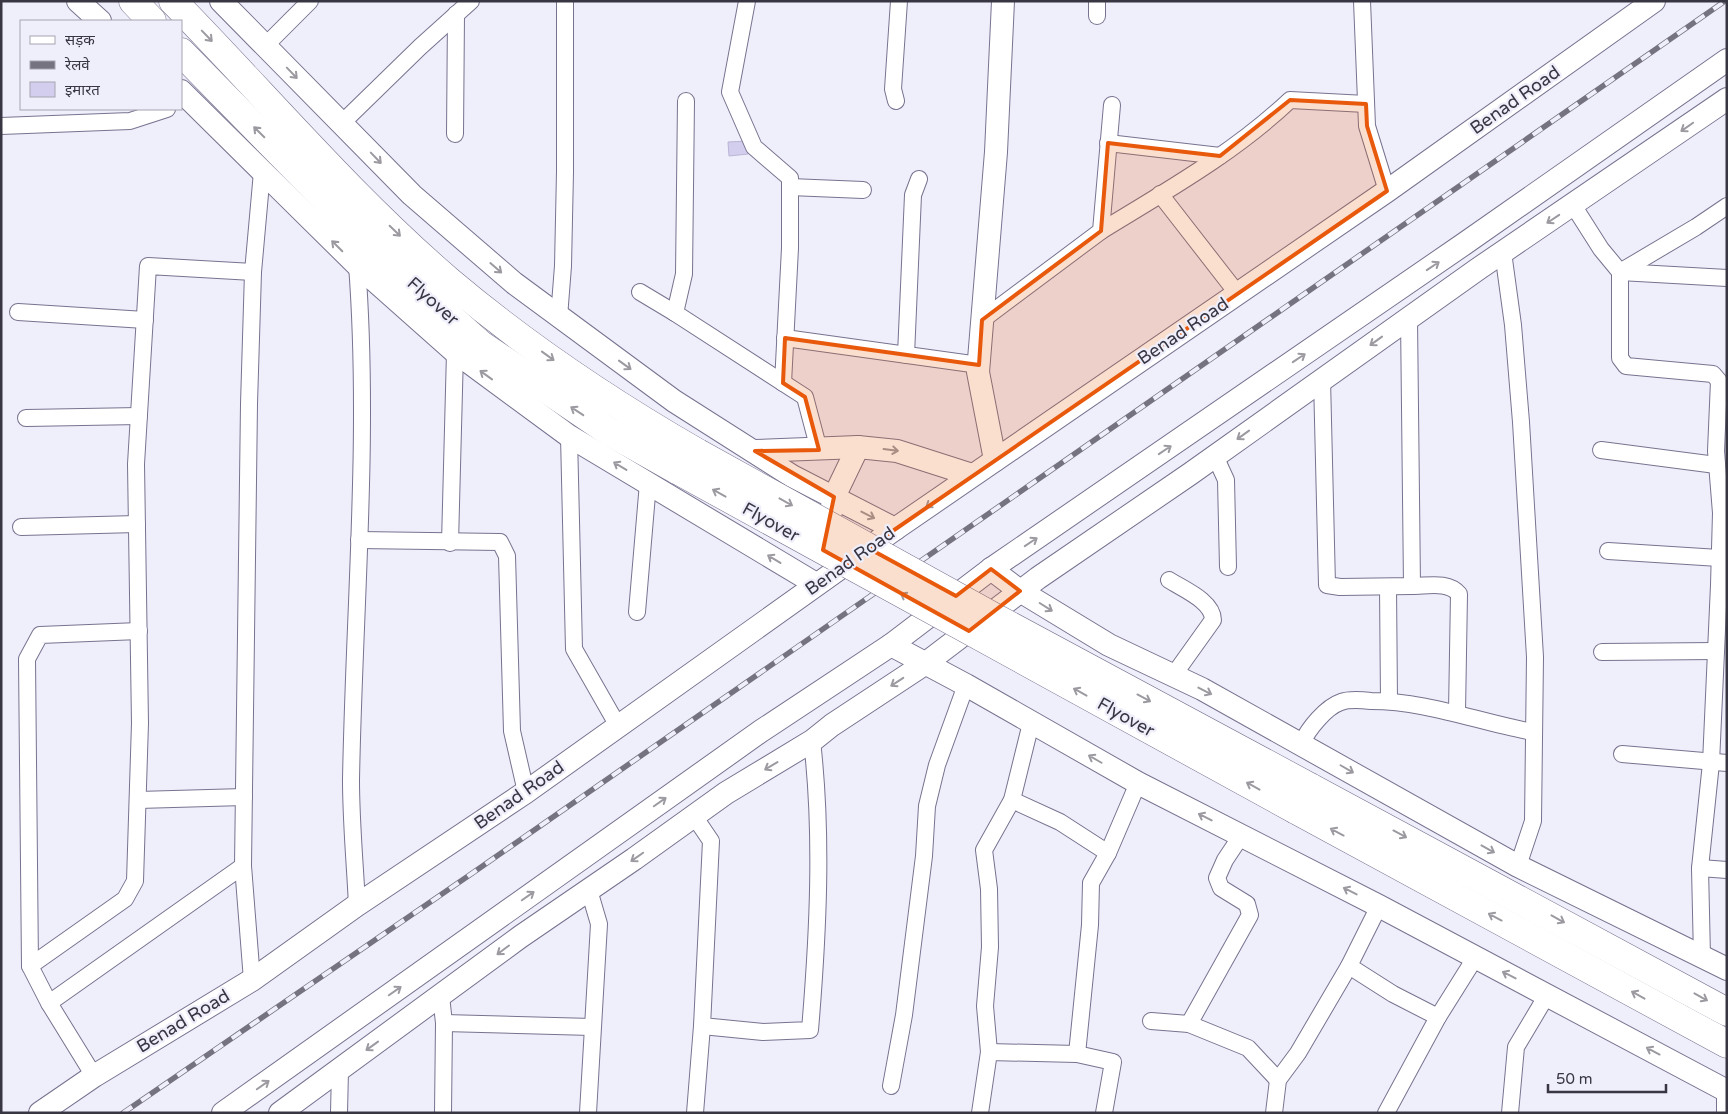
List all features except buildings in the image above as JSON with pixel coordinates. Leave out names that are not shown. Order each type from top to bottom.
[{"type":"highway","points":[[133,1],[151,20]]},
{"type":"highway","name":"Flyover","points":[[173,1],[312,147],[399,234],[456,286],[494,318],[643,422],[994,617],[1727,1012]]},
{"type":"highway","name":"Flyover","points":[[182,53],[376,251],[480,344],[608,431],[1296,810],[1727,1044]]},
{"type":"main road","points":[[78,1],[99,20]]},
{"type":"main road","points":[[220,1],[412,195],[514,283],[674,401],[792,476],[895,529]]},
{"type":"main road","points":[[995,460],[979,365],[996,152],[1003,1]]},
{"type":"main road","name":"Benad Road","points":[[40,1113],[94,1076],[252,980],[357,905],[526,792],[816,584],[1387,191],[1654,1]]},
{"type":"main road","points":[[223,1113],[761,731],[890,645],[991,569],[1456,250],[1727,60]]},
{"type":"main road","points":[[185,99],[357,265],[455,352],[570,436],[816,584],[834,497],[858,447]]},
{"type":"main road","points":[[280,1113],[520,937],[726,792],[812,740],[926,663],[1020,591],[1215,456],[1503,252],[1727,99]]},
{"type":"main road","points":[[755,451],[858,447],[898,450],[972,475]]},
{"type":"main road","points":[[991,569],[1020,591],[1109,645],[1302,743],[1518,866],[1727,969]]},
{"type":"main road","points":[[890,645],[966,685],[1138,783],[1380,906],[1726,1090]]},
{"type":"street","points":[[265,46],[310,1]]},
{"type":"street","points":[[342,123],[471,1]]},
{"type":"street","points":[[559,317],[563,266],[565,182],[565,1]]},
{"type":"street","points":[[747,1],[730,92],[754,147],[790,178],[790,248],[782,383]]},
{"type":"street","points":[[896,101],[893,90],[899,1]]},
{"type":"street","points":[[1362,1],[1367,126],[1387,191]]},
{"type":"street","points":[[455,134],[456,14]]},
{"type":"street","points":[[982,320],[1101,231],[1220,156],[1269,120],[1290,100],[1366,104]]},
{"type":"street","points":[[675,313],[684,274],[686,101]]},
{"type":"street","points":[[1101,231],[1112,105]]},
{"type":"street","points":[[1,126],[130,120],[164,110]]},
{"type":"street","points":[[1108,143],[1220,156]]},
{"type":"street","points":[[252,980],[243,866],[253,272],[262,172]]},
{"type":"street","points":[[906,355],[913,195],[919,179]]},
{"type":"street","points":[[790,187],[863,190]]},
{"type":"street","points":[[1160,194],[1238,293]]},
{"type":"street","points":[[1573,205],[1600,249],[1620,272],[1620,358],[1626,366],[1713,374],[1719,381],[1716,465],[1721,513],[1716,651],[1719,763],[1700,868],[1702,957]]},
{"type":"street","points":[[1620,272],[1696,227],[1727,206]]},
{"type":"street","points":[[1503,252],[1514,335],[1534,608],[1533,821],[1518,866]]},
{"type":"street","points":[[357,265],[361,321],[359,540],[351,782],[357,905]]},
{"type":"street","points":[[30,966],[125,899],[135,882],[140,723],[136,464],[148,266],[253,272]]},
{"type":"street","points":[[1620,272],[1727,278]]},
{"type":"street","points":[[640,292],[804,396],[819,450]]},
{"type":"street","points":[[18,312],[144,320]]},
{"type":"street","points":[[1409,318],[1412,586]]},
{"type":"street","points":[[785,338],[979,365]]},
{"type":"street","points":[[450,543],[455,352]]},
{"type":"street","points":[[1322,379],[1327,585],[1340,588],[1441,585],[1453,587],[1459,594],[1457,712]]},
{"type":"street","points":[[26,418],[139,416]]},
{"type":"street","points":[[570,436],[574,649],[618,726]]},
{"type":"street","points":[[1601,450],[1716,465]]},
{"type":"street","points":[[1215,456],[1226,480],[1228,568]]},
{"type":"street","points":[[637,612],[648,483]]},
{"type":"street","points":[[21,527],[137,524]]},
{"type":"street","points":[[359,540],[450,543],[500,542],[507,556],[512,731],[526,792]]},
{"type":"street","points":[[1608,551],[1719,558]]},
{"type":"street","points":[[1169,580],[1209,606],[1213,614],[1212,620],[1173,676]]},
{"type":"street","points":[[1388,588],[1389,701]]},
{"type":"street","points":[[94,1076],[49,1003],[30,966],[28,659],[40,635],[139,631]]},
{"type":"street","points":[[1602,652],[1716,651]]},
{"type":"street","points":[[891,1086],[904,1015],[924,856],[927,806],[937,765],[966,685]]},
{"type":"street","points":[[1302,743],[1306,734],[1326,712],[1340,702],[1389,701],[1457,712],[1533,732]]},
{"type":"street","points":[[980,1113],[989,1052],[985,1006],[990,947],[989,899],[984,850],[1012,800],[1032,723]]},
{"type":"street","points":[[702,1026],[763,1032],[810,1030],[816,958],[817,865],[816,773],[812,740]]},
{"type":"street","points":[[1622,754],[1719,763]]},
{"type":"street","points":[[1077,1054],[1090,925],[1091,883],[1108,853],[1138,783]]},
{"type":"street","points":[[138,800],[244,797]]},
{"type":"street","points":[[1012,800],[1060,822],[1108,853]]},
{"type":"street","points":[[694,816],[711,841],[702,1026],[694,1113]]},
{"type":"street","points":[[1189,1024],[1250,915],[1247,904],[1221,888],[1218,878],[1225,860],[1241,836]]},
{"type":"street","points":[[49,1003],[243,866]]},
{"type":"street","points":[[1700,868],[1727,870]]},
{"type":"street","points":[[588,1113],[599,924],[589,890]]},
{"type":"street","points":[[1274,1113],[1278,1080],[1298,1053],[1349,966],[1380,906]]},
{"type":"street","points":[[1386,1113],[1438,1016],[1475,958]]},
{"type":"street","points":[[1349,966],[1393,994],[1438,1016]]},
{"type":"street","points":[[1510,1113],[1516,1047],[1547,994]]},
{"type":"street","points":[[441,996],[444,1022],[443,1113]]},
{"type":"street","points":[[1152,1021],[1189,1024],[1248,1048],[1278,1080]]},
{"type":"street","points":[[444,1022],[592,1027]]},
{"type":"street","points":[[989,1052],[1077,1054],[1113,1062],[1104,1113]]},
{"type":"street","points":[[339,1113],[340,1070]]},
{"type":"street","points":[[1725,1113],[1726,1090]]},
{"type":"highlighted area","points":[[1290,100],[1366,104],[1367,126],[1387,191],[868,548],[956,596],[991,569],[1020,591],[969,631],[823,550],[834,497],[755,451],[819,450],[805,397],[783,383],[785,338],[979,365],[982,320],[1101,231],[1108,143],[1220,156]]},
{"type":"railway","points":[[123,1113],[474,872],[1725,1]]}]
